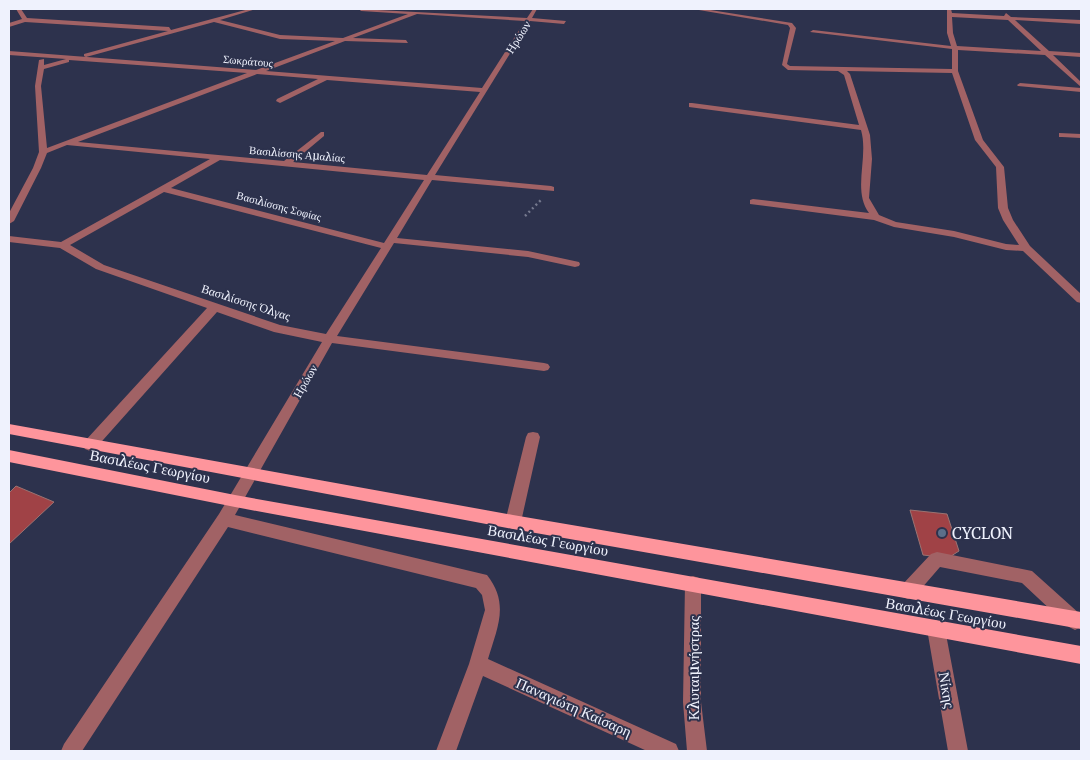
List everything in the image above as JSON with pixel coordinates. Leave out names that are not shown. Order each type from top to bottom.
[{"type":"main road","name":"Βασιλέως Γεωργίου","points":[[9,429],[513,522],[1078,621]]},
{"type":"main road","name":"Βασιλέως Γεωργίου","points":[[9,456],[235,501],[1081,655]]},
{"type":"street","points":[[18,9],[25,20]]},
{"type":"street","points":[[40,68],[254,9]]},
{"type":"street","points":[[361,9],[415,13],[532,14],[564,22]]},
{"type":"street","points":[[695,9],[790,24],[793,28],[784,66],[840,70],[955,71]]},
{"type":"street","points":[[998,9],[1081,85]]},
{"type":"street","points":[[1081,22],[1008,18],[949,12],[950,33],[955,48],[955,71],[979,140],[1000,167],[1003,208],[1015,232],[1026,248],[1081,300]]},
{"type":"street","points":[[66,143],[415,13]]},
{"type":"street","name":"Ηρώων","points":[[70,751],[224,519],[329,339],[532,14]]},
{"type":"street","points":[[9,25],[25,20],[179,30]]},
{"type":"street","points":[[213,20],[274,36],[406,42]]},
{"type":"street","points":[[813,32],[955,48],[1081,55]]},
{"type":"street","name":"Σωκράτους","points":[[9,53],[484,90]]},
{"type":"street","points":[[9,221],[37,168],[43,152],[38,86],[43,55]]},
{"type":"street","points":[[840,70],[847,74],[866,135],[868,159],[865,198],[876,217]]},
{"type":"street","points":[[280,101],[325,78]]},
{"type":"street","points":[[1020,86],[1081,90]]},
{"type":"street","points":[[692,105],[863,128]]},
{"type":"street","points":[[286,164],[321,134]]},
{"type":"street","points":[[1062,135],[1081,136]]},
{"type":"street","name":"Βασιλίσσης Αμαλίας","points":[[43,152],[66,143],[551,189]]},
{"type":"street","points":[[62,245],[218,158]]},
{"type":"street","name":"Βασιλίσσης Σοφίας","points":[[164,189],[389,244],[528,254],[575,264]]},
{"type":"street","points":[[753,202],[876,217],[894,224],[954,234],[1006,246],[1026,248]]},
{"type":"street","name":"Βασιλίσσης Όλγας","points":[[9,239],[62,245],[100,267],[278,329],[329,339],[544,367]]},
{"type":"street","points":[[90,445],[215,307]]},
{"type":"street","points":[[513,522],[533,436]]},
{"type":"street","points":[[224,519],[481,581],[490,592],[493,610],[478,664],[446,751]]},
{"type":"street","points":[[908,591],[937,559],[1026,576],[1078,621]]},
{"type":"street","name":"Κλυταιμνήστρας","points":[[693,584],[692,702],[696,751]]},
{"type":"street","name":"Νίκης","points":[[936,628],[958,751]]},
{"type":"street","name":"Παναγιώτη Καίσαρη","points":[[478,664],[670,751]]},
{"type":"path","points":[[525,216],[551,189]]},
{"type":"building","points":[[16,486],[54,502],[9,544],[9,493]]},
{"type":"building","points":[[910,510],[947,514],[959,551],[948,558],[923,555]]},
{"type":"place","name":"CYCLON","points":[[942,533]]}]
